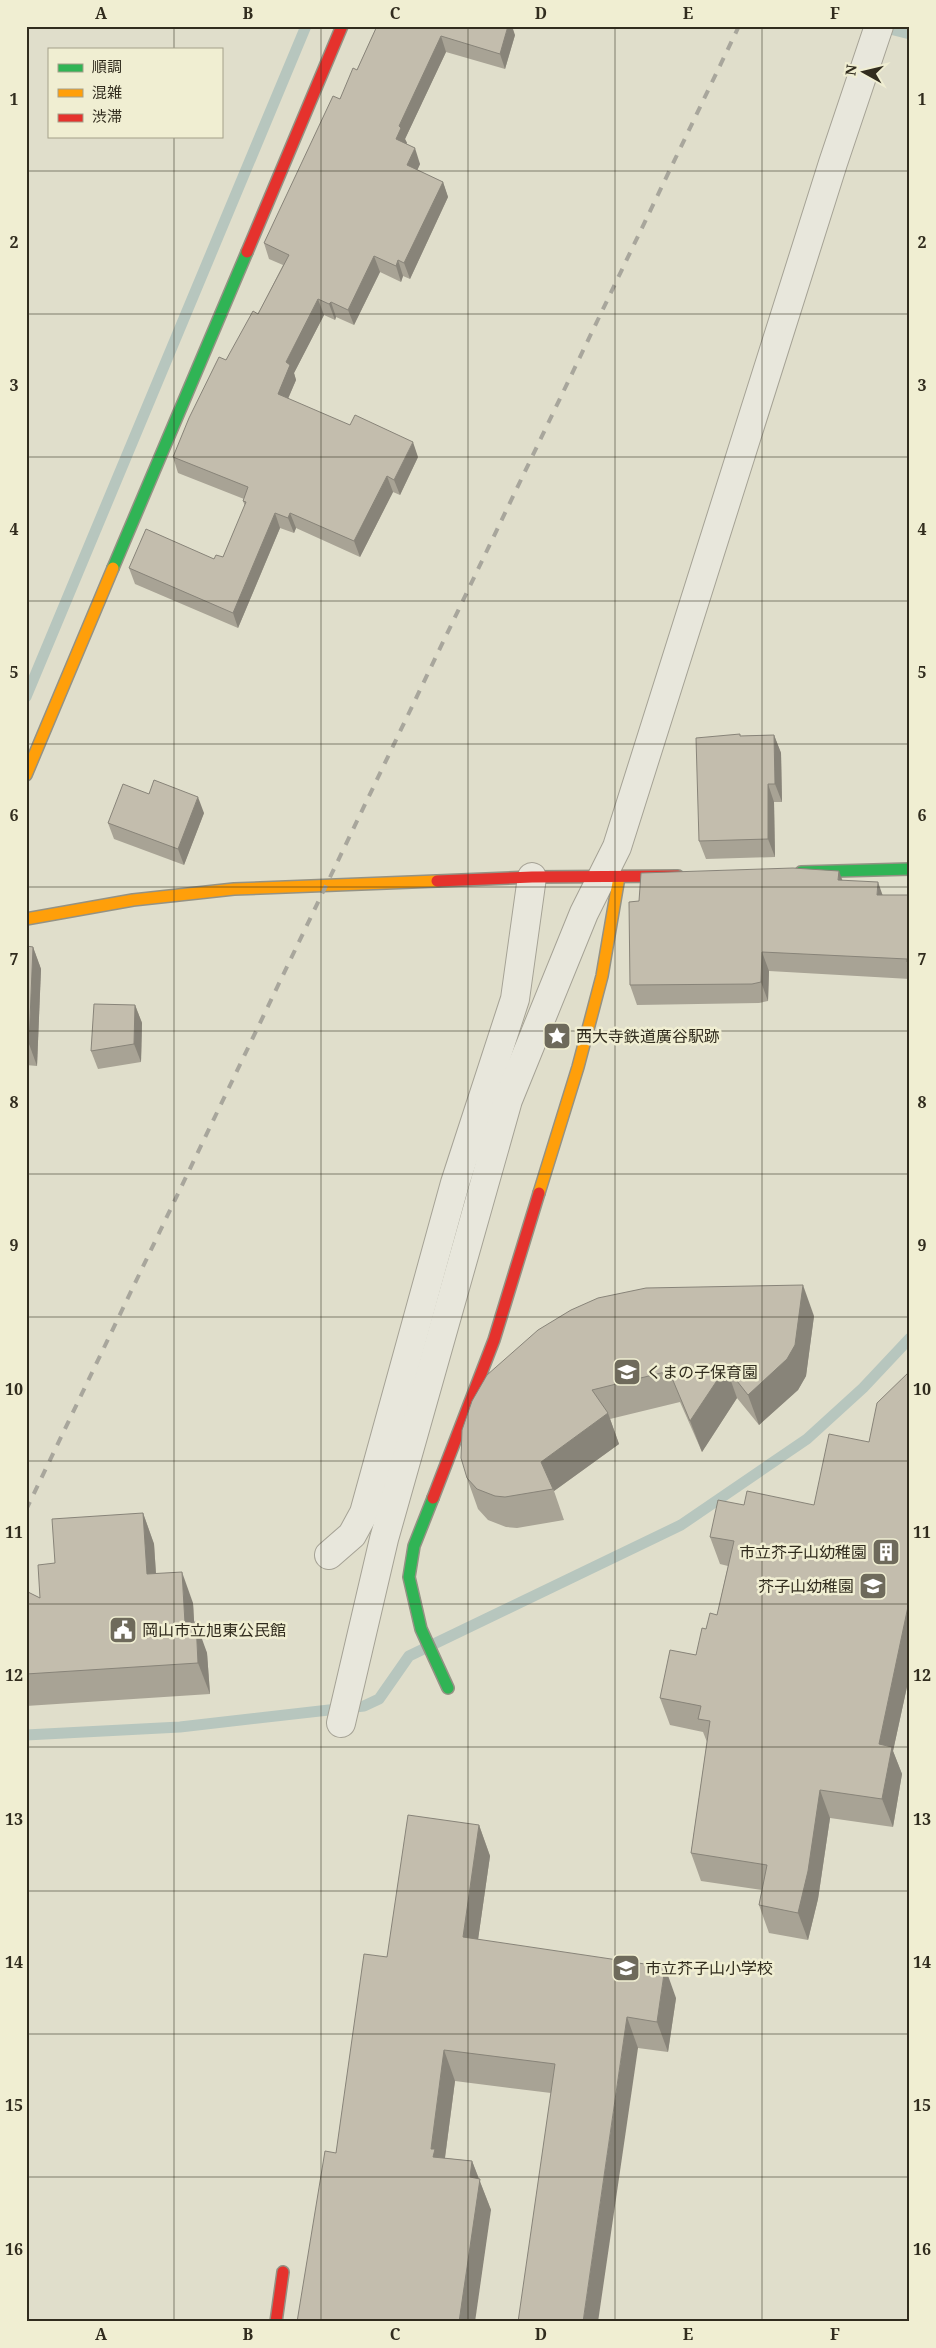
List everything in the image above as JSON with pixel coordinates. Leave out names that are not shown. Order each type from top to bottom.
[{"type":"street","points":[[26,775],[342,26]]},
{"type":"street","points":[[448,1688],[421,1629],[409,1576],[414,1546],[494,1340],[578,1066],[602,976],[611,878],[618,846],[833,163],[878,29]]},
{"type":"street","points":[[793,873],[910,870]]},
{"type":"street","points":[[26,918],[133,900],[234,889],[532,877],[611,878],[687,876]]},
{"type":"street","points":[[329,1555],[352,1535],[364,1513],[455,1183],[515,999],[532,877]]},
{"type":"street","points":[[341,1723],[384,1539],[508,1100],[584,913],[611,878]]},
{"type":"street","points":[[276,2322],[283,2272]]},
{"type":"building","points":[[377,26],[508,26],[500,54],[441,36],[399,126],[401,128],[396,139],[415,148],[407,165],[443,182],[404,263],[398,260],[396,266],[374,256],[348,310],[331,302],[329,304],[318,299],[286,362],[290,365],[278,394],[350,425],[355,415],[413,442],[394,480],[387,476],[354,541],[290,513],[288,518],[275,513],[233,613],[129,568],[146,529],[214,559],[216,555],[223,557],[246,502],[243,501],[248,487],[173,457],[189,418],[219,357],[226,360],[253,311],[258,314],[289,255],[264,243],[333,96],[340,99],[353,68],[357,70]]},
{"type":"building","points":[[740,734],[740,736],[774,735],[775,784],[768,784],[768,839],[699,841],[696,738]]},
{"type":"building","points":[[154,780],[198,797],[178,849],[108,823],[123,784],[149,794]]},
{"type":"building","points":[[793,868],[839,871],[838,880],[878,882],[877,895],[910,895],[910,962],[907,962],[907,959],[762,952],[761,982],[752,984],[630,985],[629,902],[639,901],[641,873]]},
{"type":"building","points":[[26,946],[33,947],[29,1044],[26,1044]]},
{"type":"building","points":[[94,1004],[135,1005],[134,1044],[91,1051]]},
{"type":"building","points":[[803,1285],[795,1345],[787,1359],[748,1395],[726,1367],[690,1421],[669,1371],[592,1390],[608,1413],[541,1462],[553,1489],[505,1497],[495,1496],[477,1489],[467,1478],[461,1458],[462,1430],[472,1401],[487,1375],[538,1330],[571,1310],[598,1298],[646,1288]]},
{"type":"building","points":[[910,1371],[910,1597],[879,1744],[892,1747],[882,1799],[820,1790],[808,1871],[798,1913],[759,1905],[767,1865],[691,1853],[710,1721],[698,1719],[701,1706],[660,1698],[670,1650],[696,1655],[702,1628],[706,1629],[710,1613],[717,1615],[734,1541],[710,1537],[718,1500],[744,1505],[747,1491],[814,1505],[829,1434],[869,1442],[877,1403]]},
{"type":"building","name":"岡山市立旭東公民館","points":[[143,1513],[147,1574],[182,1572],[185,1623],[196,1622],[198,1663],[26,1674],[26,1591],[40,1598],[38,1565],[55,1563],[52,1519]]},
{"type":"building","points":[[408,1815],[479,1825],[463,1937],[665,1967],[657,2022],[627,2017],[583,2322],[518,2322],[555,2064],[444,2050],[431,2149],[435,2149],[433,2157],[472,2161],[470,2177],[480,2179],[459,2322],[297,2322],[325,2151],[336,2153],[364,1954],[387,1957]]},
{"type":"waterway","points":[[26,697],[306,26]]},
{"type":"waterway","points":[[878,26],[910,34]]},
{"type":"waterway","points":[[26,1735],[180,1727],[364,1706],[379,1699],[409,1656],[681,1525],[807,1439],[863,1388],[910,1338]]},
{"type":"railway","points":[[26,1510],[739,26]]},
{"type":"traffic: fast","points":[[113,568],[247,252]]},
{"type":"traffic: fast","points":[[801,872],[910,869]]},
{"type":"traffic: fast","points":[[433,1498],[414,1546],[409,1577],[421,1629],[448,1688]]},
{"type":"traffic: slow","points":[[26,775],[113,568]]},
{"type":"traffic: slow","points":[[539,1193],[578,1067],[602,976],[619,877]]},
{"type":"traffic: slow","points":[[26,919],[133,900],[234,889],[437,881]]},
{"type":"traffic: jam","points":[[247,252],[342,26]]},
{"type":"traffic: jam","points":[[437,881],[532,877],[678,876]]},
{"type":"traffic: jam","points":[[433,1498],[494,1340],[539,1193]]},
{"type":"traffic: jam","points":[[276,2322],[283,2272]]},
{"type":"place","name":"西大寺鉄道廣谷駅跡","points":[[557,1036]]},
{"type":"place","name":"くまの子保育園","points":[[627,1372]]},
{"type":"place","name":"市立芥子山幼稚園","points":[[886,1552]]},
{"type":"place","name":"芥子山幼稚園","points":[[873,1586]]},
{"type":"place","name":"岡山市立旭東公民館","points":[[123,1630]]},
{"type":"place","name":"市立芥子山小学校","points":[[626,1968]]}]
